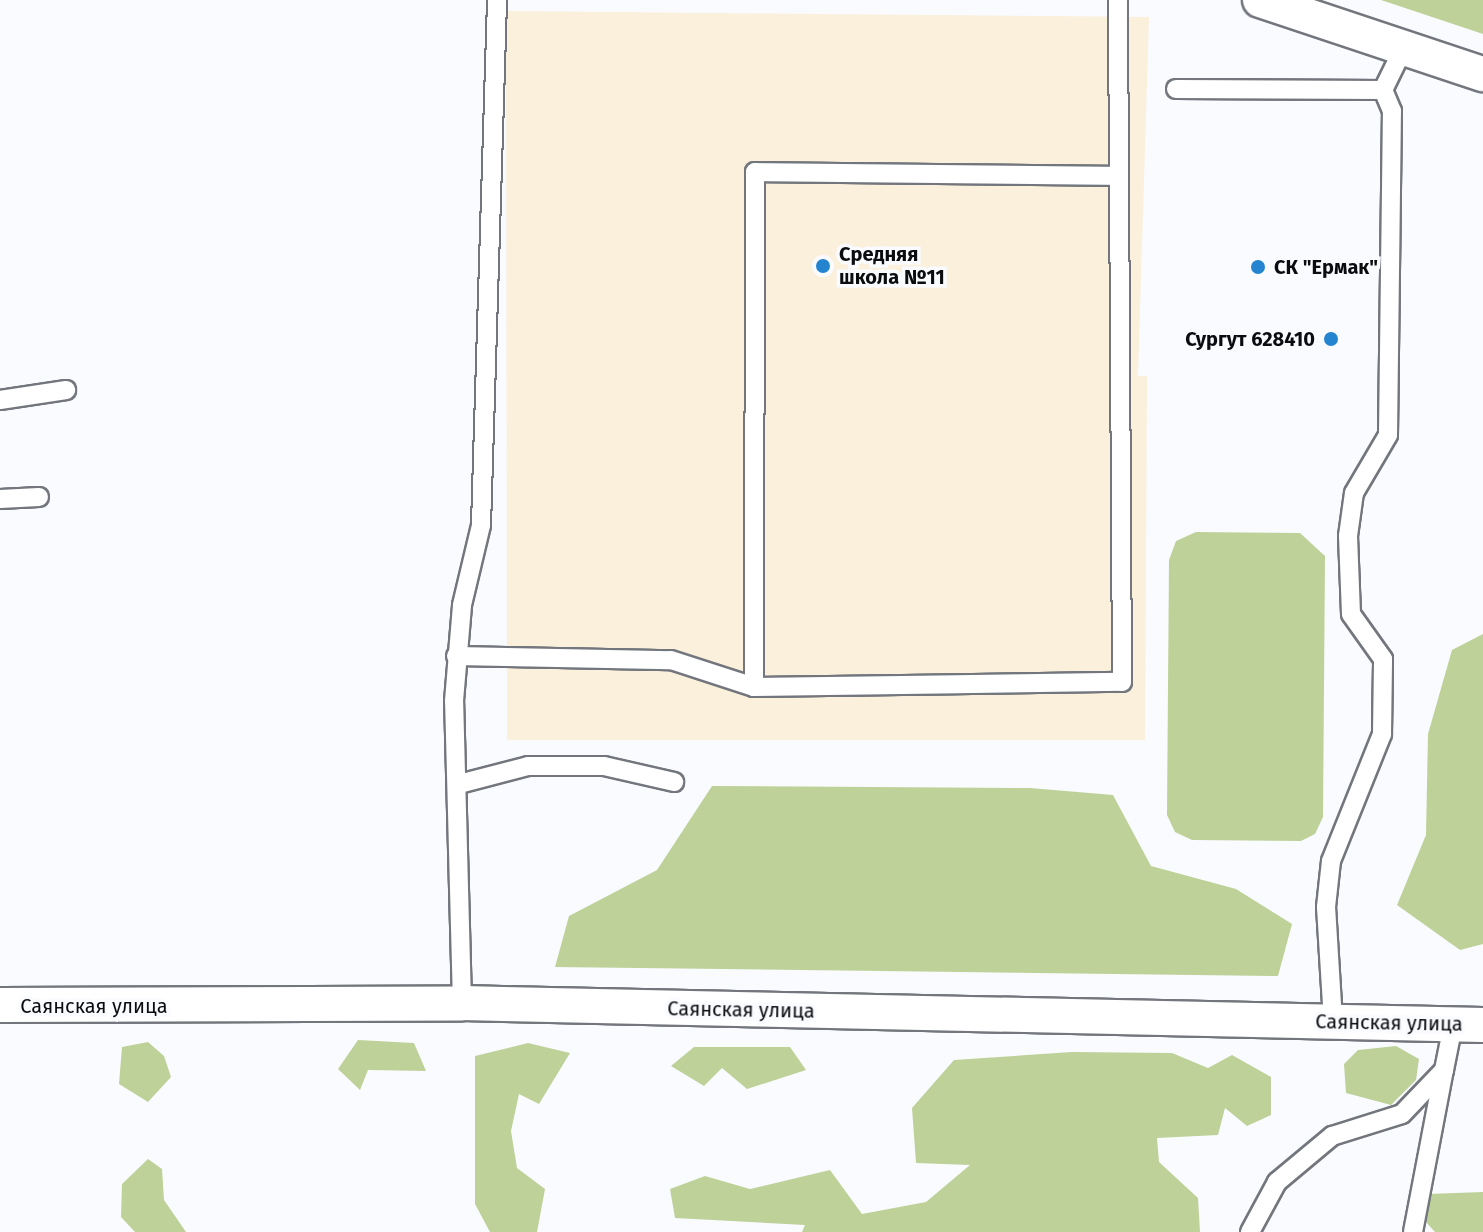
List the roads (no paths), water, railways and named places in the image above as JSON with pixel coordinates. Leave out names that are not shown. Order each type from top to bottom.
[{"type":"street","points":[[1264,0],[1405,45],[1483,74]]},
{"type":"street","name":"Саянская улица","points":[[0,1005],[462,1003],[1468,1025]]},
{"type":"lane","points":[[462,1003],[456,656],[481,525],[497,0]]},
{"type":"lane","points":[[456,656],[671,660],[754,687],[1122,682],[1118,0]]},
{"type":"lane","points":[[1333,1021],[1326,907],[1331,861],[1382,734],[1383,659],[1351,614],[1348,536],[1354,493],[1388,435],[1392,111],[1383,90],[1405,45]]},
{"type":"lane","points":[[1176,89],[1383,90]]},
{"type":"lane","points":[[754,687],[755,172],[1119,176]]},
{"type":"lane","points":[[0,400],[66,390]]},
{"type":"lane","points":[[0,499],[39,497]]},
{"type":"lane","points":[[459,784],[528,766],[604,766],[674,782]]},
{"type":"lane","points":[[1250,1232],[1277,1182],[1332,1136],[1402,1114],[1444,1070],[1468,1025]]},
{"type":"lane","points":[[1413,1232],[1444,1070]]},
{"type":"place","name":"Средняя школа №11","points":[[823,266]]},
{"type":"place","name":"СК \"Ермак\"","points":[[1258,267]]},
{"type":"place","name":"Сургут 628410","points":[[1331,339]]}]
